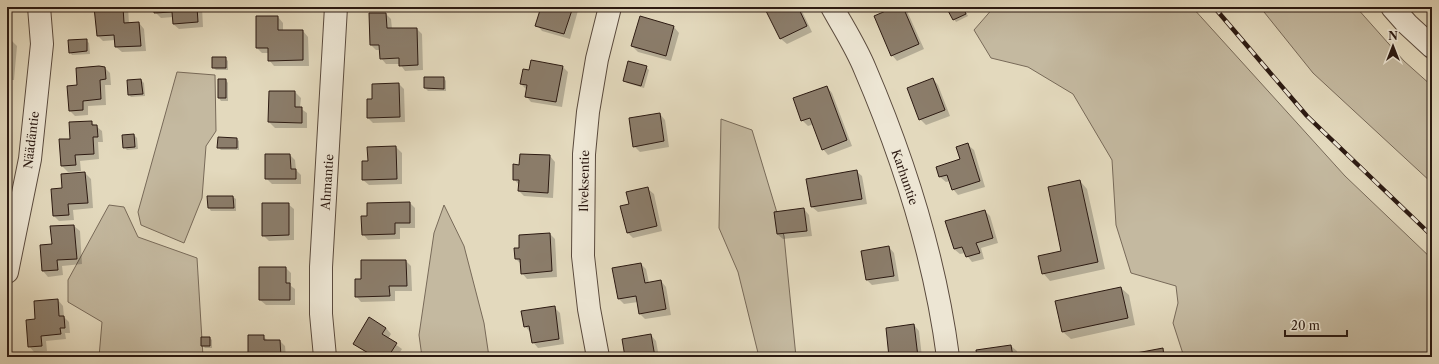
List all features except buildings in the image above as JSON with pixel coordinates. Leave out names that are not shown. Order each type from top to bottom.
[{"type":"street","name":"Näädäntie","points":[[7,272],[30,159],[42,44],[39,7]]},
{"type":"street","name":"Ahmantie","points":[[325,357],[321,314],[321,267],[336,7]]},
{"type":"street","name":"Ilveksentie","points":[[598,357],[589,309],[583,256],[584,154],[588,112],[597,59],[610,7]]},
{"type":"street","name":"Karhuntie","points":[[832,7],[864,67],[916,205],[943,319],[948,357]]},
{"type":"street","points":[[1392,7],[1407,24],[1432,47]]},
{"type":"path","points":[[1429,7],[1432,10]]},
{"type":"shaded area","points":[[994,7],[1192,7],[1345,176],[1432,259],[1432,357],[1184,357],[1173,323],[1178,303],[1176,286],[1131,273],[1116,225],[1112,160],[1073,94],[1028,67],[991,58],[974,30]]},
{"type":"shaded area","points":[[1260,7],[1356,7],[1404,61],[1432,86],[1432,183],[1313,73]]},
{"type":"shaded area","points":[[177,72],[215,75],[216,131],[206,146],[202,198],[184,243],[141,225],[138,212]]},
{"type":"shaded area","points":[[721,119],[752,130],[784,236],[796,357],[759,357],[738,272],[719,228]]},
{"type":"shaded area","points":[[109,205],[124,207],[138,237],[197,258],[203,357],[99,357],[102,322],[68,302],[68,280]]},
{"type":"shaded area","points":[[444,205],[464,246],[484,323],[489,357],[422,357],[419,335],[434,233]]},
{"type":"railway","points":[[1214,7],[1307,116],[1432,236]]}]
